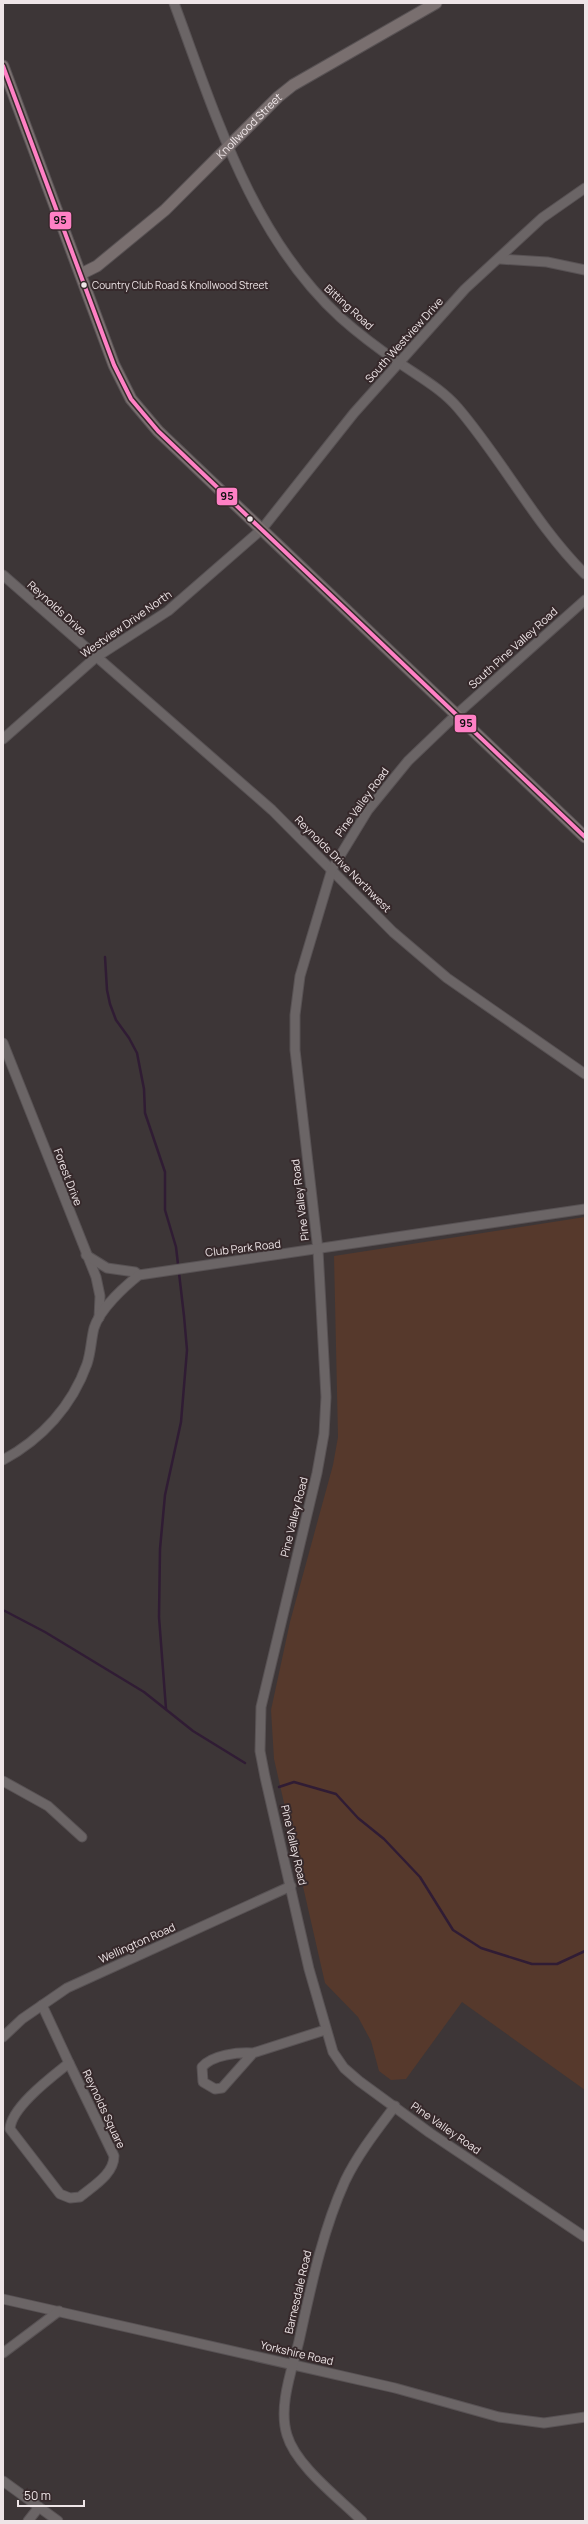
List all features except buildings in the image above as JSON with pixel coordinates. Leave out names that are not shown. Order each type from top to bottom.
[{"type":"main road","name":"Knollwood Street","points":[[81,274],[97,266],[165,210],[278,97],[294,85],[436,3]]},
{"type":"main road","points":[[3,66],[114,365],[130,399],[158,431],[585,837]]},
{"type":"street","name":"Bitting Road","points":[[174,3],[228,147],[258,208],[280,246],[312,289],[342,319],[399,363],[420,376],[457,407],[561,550],[585,574]]},
{"type":"street","name":"South Westview Drive","points":[[262,529],[354,413],[465,289],[500,259],[542,218],[585,188]]},
{"type":"street","points":[[500,259],[547,262],[585,270]]},
{"type":"street","name":"Westview Drive North","points":[[3,739],[95,658],[168,611],[262,529]]},
{"type":"street","name":"Reynolds Drive","points":[[3,575],[95,658]]},
{"type":"street","name":"South Pine Valley Road","points":[[457,714],[585,600]]},
{"type":"street","name":"Reynolds Drive Northwest","points":[[95,658],[238,780],[332,869],[393,932],[447,978],[585,1074]]},
{"type":"street","name":"Pine Valley Road","points":[[457,714],[408,761],[388,784],[349,838],[332,869],[300,976],[295,1015],[295,1050],[318,1250],[326,1397],[324,1434],[317,1473],[265,1684],[259,1727],[260,1751],[325,2030],[333,2052],[344,2068],[358,2081],[395,2106],[430,2133],[585,2237]]},
{"type":"street","name":"Forest Drive","points":[[4,1050],[98,1284],[100,1312],[98,1322]]},
{"type":"street","name":"Club Park Road","points":[[139,1275],[318,1250],[585,1209]]},
{"type":"street","points":[[3,1460],[19,1452],[48,1429],[65,1407],[87,1364],[94,1329],[118,1294],[139,1275],[135,1272],[107,1268],[86,1255]]},
{"type":"street","points":[[3,1781],[48,1806],[82,1837]]},
{"type":"street","name":"Wellington Road","points":[[3,2037],[22,2019],[67,1988],[291,1886]]},
{"type":"street","name":"Reynolds Square","points":[[42,2005],[114,2156],[114,2163],[110,2171],[80,2196],[75,2198],[60,2194],[10,2129],[12,2118],[69,2063]]},
{"type":"street","points":[[253,2053],[222,2088],[209,2087],[203,2082],[202,2068],[207,2062],[236,2054],[253,2053],[325,2030]]},
{"type":"street","name":"Barnesdale Road","points":[[362,2521],[302,2462],[291,2447],[284,2416],[293,2365],[320,2247],[334,2209],[359,2155],[395,2106]]},
{"type":"street","name":"Yorkshire Road","points":[[3,2299],[402,2390],[499,2417],[544,2423],[585,2417]]},
{"type":"street","points":[[3,2353],[59,2311]]},
{"type":"street","points":[[3,2481],[58,2521]]},
{"type":"street","points":[[28,2521],[39,2507]]},
{"type":"shaded area","points":[[585,1217],[585,2090],[462,2002],[406,2079],[391,2080],[379,2071],[371,2041],[358,2017],[325,1983],[274,1759],[271,1710],[290,1622],[333,1465],[338,1437],[334,1256]]},
{"type":"waterway","points":[[105,957],[107,990],[110,1004],[116,1020],[129,1038],[137,1053],[144,1089],[145,1113],[165,1172],[165,1210],[176,1247],[187,1350],[181,1422],[165,1495],[160,1549],[159,1617],[166,1709]]},
{"type":"waterway","points":[[3,1610],[45,1632],[144,1692],[193,1731],[245,1763]]},
{"type":"waterway","points":[[279,1787],[294,1782],[336,1794],[358,1818],[384,1839],[420,1877],[453,1930],[481,1948],[532,1964],[557,1964],[585,1951]]},
{"type":"transit line","name":"95","points":[[3,66],[114,365],[131,399],[158,431],[585,837]]},
{"type":"place","name":"Country Club Road & Knollwood Street","points":[[84,285]]}]
